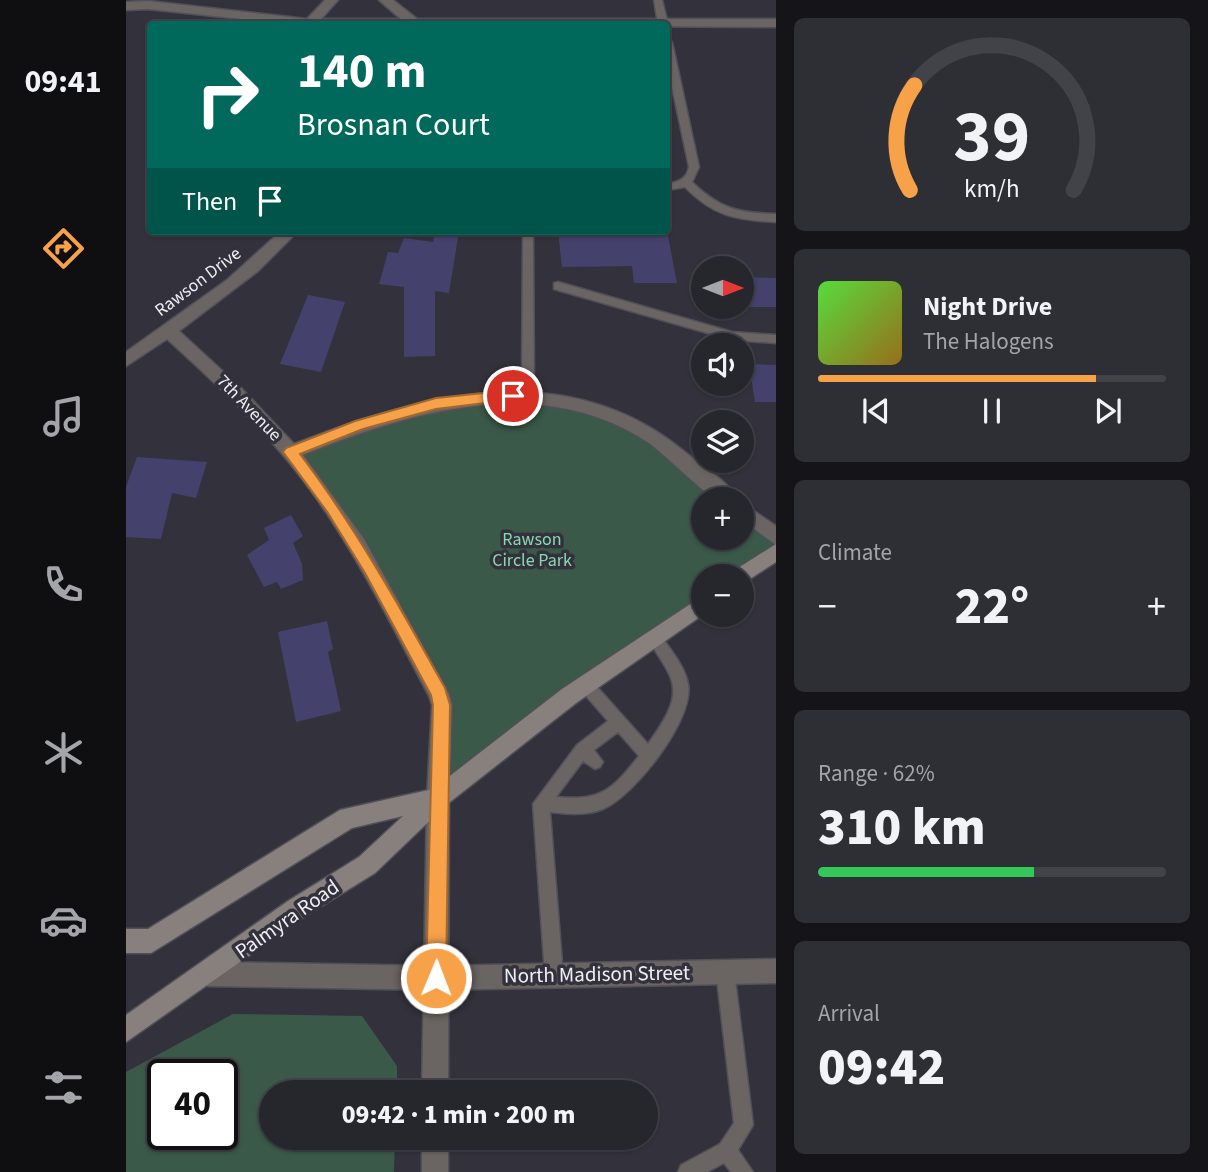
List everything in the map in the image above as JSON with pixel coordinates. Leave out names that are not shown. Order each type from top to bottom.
[{"type":"main road","points":[[754,568],[776,552]]},
{"type":"main road","name":"Palmyra Road","points":[[126,1030],[296,909],[367,865],[439,798],[585,684],[691,612]]},
{"type":"main road","name":"Palmyra Road","points":[[126,941],[151,941],[348,818],[439,798]]},
{"type":"street","points":[[313,21],[332,0]]},
{"type":"street","points":[[384,0],[411,21]]},
{"type":"street","points":[[126,6],[164,7],[284,21]]},
{"type":"street","points":[[164,7],[211,21]]},
{"type":"street","points":[[670,24],[776,23]]},
{"type":"street","name":"Rawson Drive","points":[[126,360],[275,248],[286,235]]},
{"type":"street","name":"7th Avenue","points":[[168,330],[240,396],[291,452],[333,509],[371,568],[439,694],[442,705],[435,1080]]},
{"type":"street","points":[[291,452],[360,424],[436,404],[528,395],[605,412],[647,433],[713,487]]},
{"type":"street","points":[[754,520],[776,537]]},
{"type":"street","name":"North Madison Street","points":[[208,974],[436,978],[776,971]]},
{"type":"street","points":[[435,1150],[435,1172]]},
{"type":"lane","points":[[658,0],[662,21]]},
{"type":"lane","points":[[670,56],[694,167],[694,175],[687,183],[670,186]]},
{"type":"lane","points":[[687,183],[703,200],[720,212],[741,217],[776,218]]},
{"type":"lane","points":[[528,235],[528,395]]},
{"type":"lane","points":[[558,286],[732,336],[776,339]]},
{"type":"lane","points":[[541,804],[598,803],[650,757],[680,701],[682,686],[654,637]]},
{"type":"lane","points":[[585,684],[650,757]]},
{"type":"lane","points":[[554,975],[541,804],[582,750],[618,723]]},
{"type":"lane","points":[[582,750],[595,762]]},
{"type":"lane","points":[[688,1172],[727,1151],[744,1125],[724,971]]},
{"type":"lane","points":[[727,1151],[743,1172]]},
{"type":"green space","name":"Rawson Circle Park","points":[[540,400],[601,414],[643,436],[707,487],[691,487],[691,550],[754,550],[754,524],[776,541],[776,549],[754,566],[691,564],[691,613],[446,793],[445,705],[294,453],[436,406]]},
{"type":"green space","points":[[233,1014],[362,1016],[397,1066],[397,1080],[259,1080],[259,1150],[395,1150],[394,1172],[126,1172],[126,1072],[147,1061],[147,1150],[238,1150],[238,1059],[150,1059]]},
{"type":"building","points":[[434,235],[458,235],[449,293],[435,291],[435,356],[404,357],[404,287],[379,284],[388,252],[398,253],[404,238],[433,242]]},
{"type":"building","points":[[558,235],[668,235],[677,283],[634,283],[632,266],[562,267]]},
{"type":"building","points":[[754,277],[776,278],[776,307],[754,307]]},
{"type":"building","points":[[308,295],[345,302],[321,372],[280,364]]},
{"type":"building","points":[[754,364],[776,365],[776,402],[755,402]]},
{"type":"building","points":[[137,457],[207,462],[196,498],[172,493],[161,539],[126,537],[126,487]]},
{"type":"building","points":[[291,515],[303,536],[293,543],[302,564],[303,580],[281,589],[277,582],[264,587],[247,555],[269,540],[264,528]]},
{"type":"building","points":[[327,621],[333,649],[328,652],[341,711],[296,722],[278,632]]},
{"type":"route","points":[[436,978],[442,705],[439,694],[371,568],[333,509],[291,452],[360,424],[436,404],[513,396]]}]
